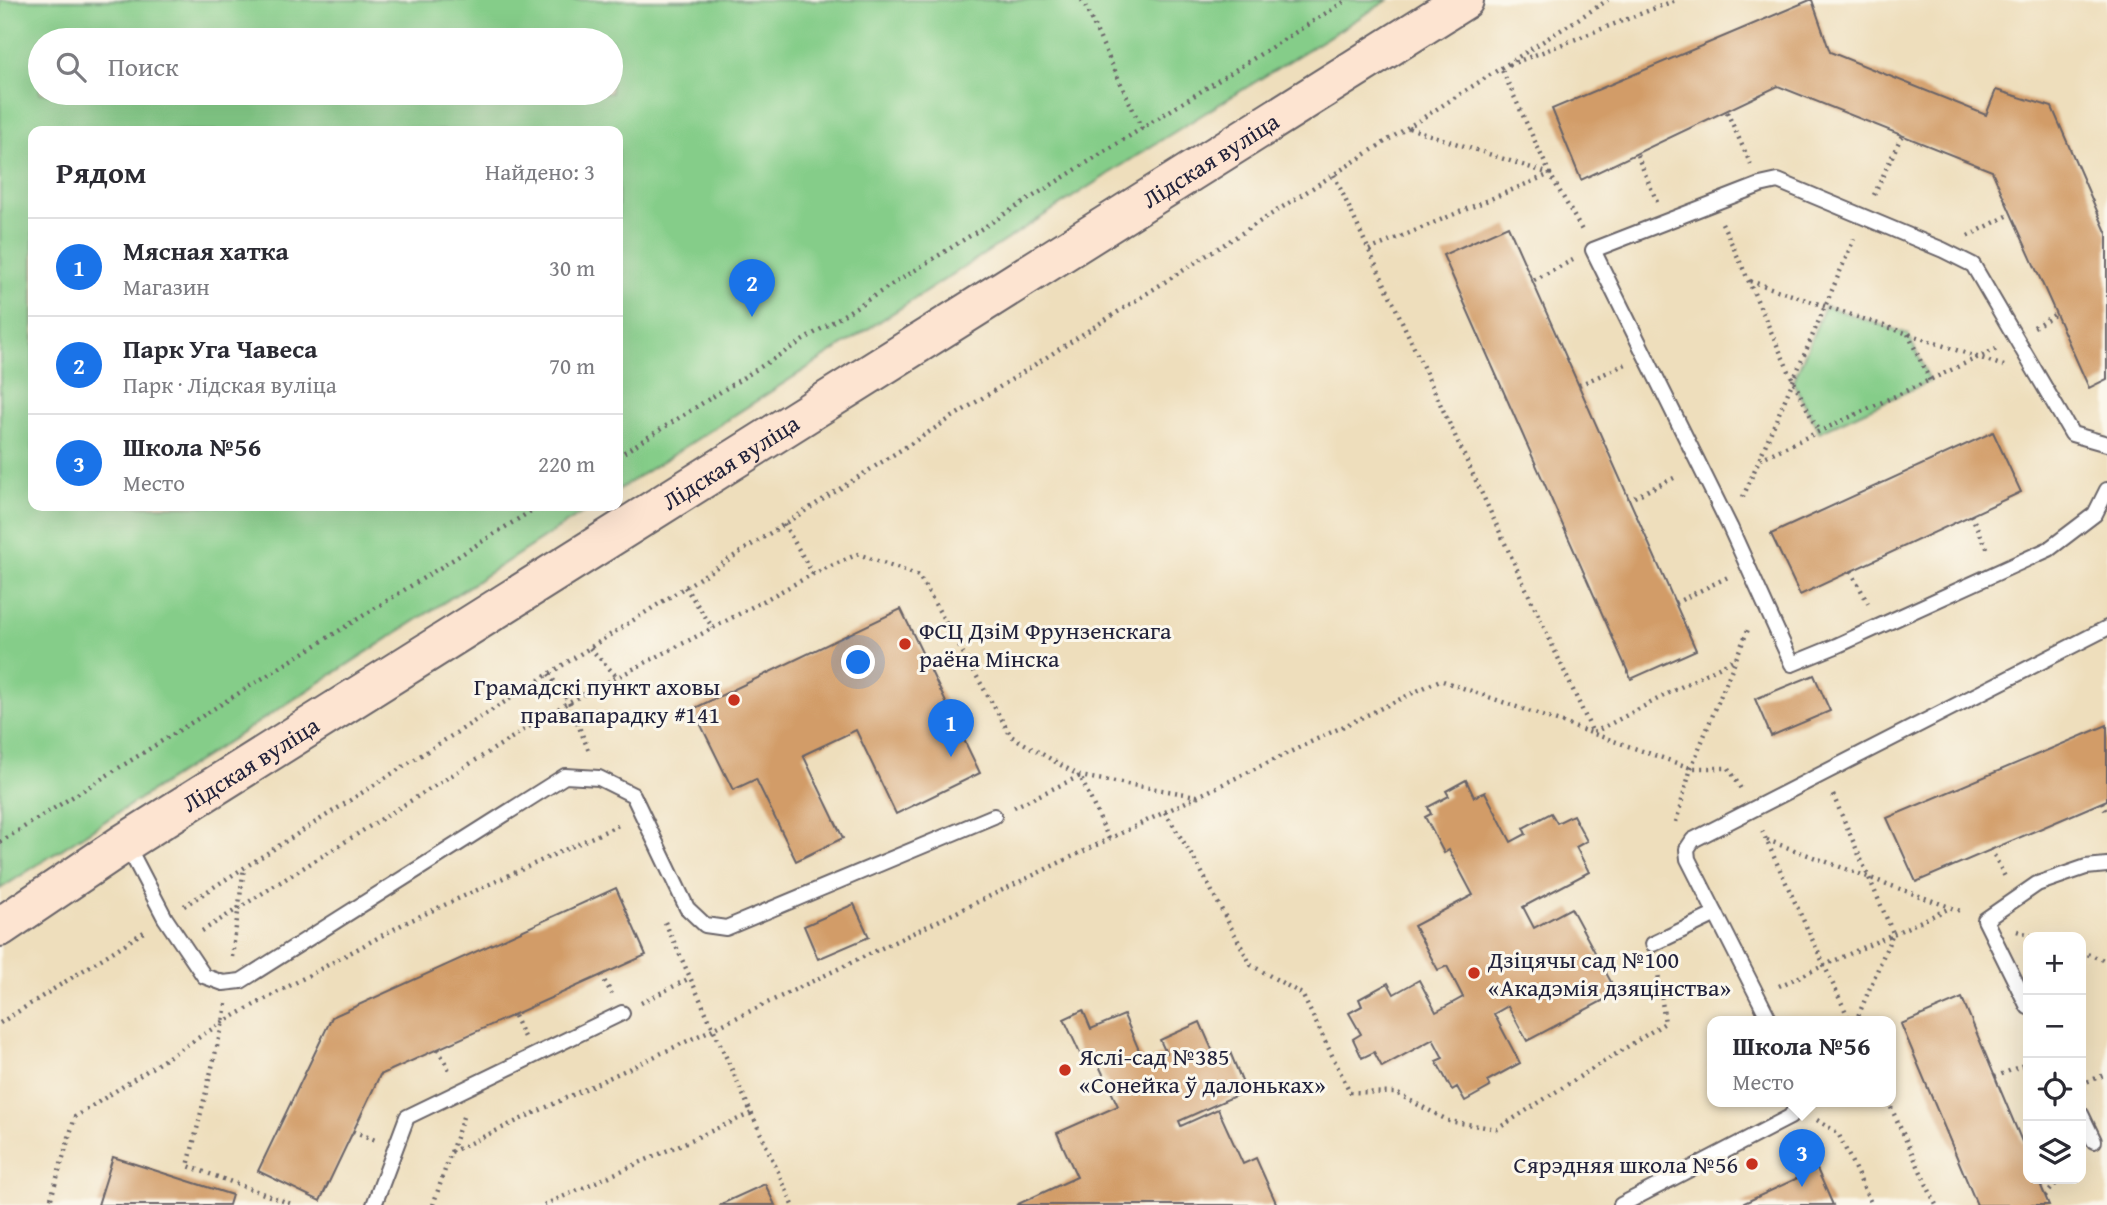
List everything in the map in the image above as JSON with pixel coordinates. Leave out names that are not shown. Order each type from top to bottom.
[{"type":"main road","name":"Лідская вуліца","points":[[0,927],[126,842],[1464,0]]},
{"type":"lane","points":[[2107,444],[2072,434],[1973,265],[1779,181],[1760,185],[1593,250],[1730,527],[1793,664],[2049,549],[2095,514],[2107,490]]},
{"type":"lane","points":[[1767,1016],[1688,859],[1687,849],[1693,840],[2107,628]]},
{"type":"lane","points":[[126,842],[164,918],[204,976],[223,983],[241,981],[565,776],[599,778],[633,795],[687,908],[705,925],[726,928],[994,816]]},
{"type":"lane","points":[[2023,997],[1985,920],[2037,884],[2087,867],[2107,865]]},
{"type":"lane","points":[[1653,944],[1716,915]]},
{"type":"lane","points":[[373,1205],[407,1117],[622,1013]]},
{"type":"lane","points":[[1621,1205],[1790,1117],[1798,1107]]},
{"type":"lane","points":[[2084,1121],[2094,1141]]},
{"type":"path","points":[[1082,0],[1142,129]]},
{"type":"path","points":[[623,453],[1346,0]]},
{"type":"path","points":[[0,1023],[1608,0]]},
{"type":"path","points":[[1500,69],[1676,0]]},
{"type":"path","points":[[1500,69],[1550,174],[1593,250],[1534,281]]},
{"type":"path","points":[[1727,112],[1760,185]]},
{"type":"path","points":[[1408,128],[1550,174]]},
{"type":"path","points":[[1730,527],[1864,216],[1902,135]]},
{"type":"path","points":[[1637,155],[1666,222]]},
{"type":"path","points":[[1369,250],[1550,174]]},
{"type":"path","points":[[1334,175],[1593,733]]},
{"type":"path","points":[[1712,204],[1750,281],[1793,382],[1819,432]]},
{"type":"path","points":[[1943,250],[2011,214]]},
{"type":"path","points":[[1750,281],[2038,377]]},
{"type":"path","points":[[1908,334],[1930,381]]},
{"type":"path","points":[[1759,460],[1981,358],[2016,338]]},
{"type":"path","points":[[1579,385],[1646,356]]},
{"type":"path","points":[[1628,500],[1700,466]]},
{"type":"path","points":[[0,842],[531,511]]},
{"type":"path","points":[[1971,515],[1998,572]]},
{"type":"path","points":[[785,524],[813,573]]},
{"type":"path","points":[[182,943],[569,702],[813,573],[858,554],[919,576],[1011,736],[1080,776],[1198,796]]},
{"type":"path","points":[[1675,603],[1747,567]]},
{"type":"path","points":[[1850,571],[1880,626]]},
{"type":"path","points":[[685,587],[713,628]]},
{"type":"path","points":[[1687,849],[1677,837],[1674,828],[1691,768],[1761,597]]},
{"type":"path","points":[[590,648],[618,678]]},
{"type":"path","points":[[1593,733],[1736,658]]},
{"type":"path","points":[[548,674],[569,702],[599,778],[626,836]]},
{"type":"path","points":[[451,1152],[1440,680],[1691,768],[1729,768],[1751,809]]},
{"type":"path","points":[[1822,772],[1893,933],[1858,1016]]},
{"type":"path","points":[[994,816],[1080,776]]},
{"type":"path","points":[[1080,776],[1109,839]]},
{"type":"path","points":[[2102,802],[2107,814]]},
{"type":"path","points":[[1166,812],[1199,867],[1251,965],[1302,994],[1350,1092],[1396,1093],[1449,1121],[1497,1129],[1665,1023],[1653,944]]},
{"type":"path","points":[[49,1205],[75,1117],[223,1022],[405,923],[621,824]]},
{"type":"path","points":[[1848,1016],[1767,839],[1870,879],[2023,933]]},
{"type":"path","points":[[1992,849],[2016,899]]},
{"type":"path","points":[[244,867],[223,1022],[188,1166],[294,1205]]},
{"type":"path","points":[[1757,997],[1950,908]]},
{"type":"path","points":[[663,919],[793,1205]]},
{"type":"path","points":[[2086,955],[2107,961]]},
{"type":"path","points":[[622,1013],[690,978]]},
{"type":"path","points":[[1995,1077],[2023,1065]]},
{"type":"path","points":[[2086,1082],[2107,1074]]},
{"type":"path","points":[[433,1205],[474,1083]]},
{"type":"path","points":[[1802,1107],[1838,1133],[1871,1205]]},
{"type":"path","points":[[1891,1107],[1936,1205]]},
{"type":"path","points":[[544,1205],[752,1113]]},
{"type":"path","points":[[2045,1196],[2056,1184]]},
{"type":"green space","points":[[0,0],[1388,0],[1155,144],[623,487],[623,126],[28,126],[28,511],[585,511],[0,889]]},
{"type":"green space","points":[[1825,306],[1908,334],[1930,381],[1819,432],[1793,382]]},
{"type":"building","points":[[1810,0],[1830,52],[1986,115],[1996,90],[2052,107],[2107,234],[2107,379],[2089,388],[1992,171],[1778,86],[1581,180],[1552,109]]},
{"type":"building","points":[[1508,226],[1696,650],[1631,679],[1443,255]]},
{"type":"building","points":[[1993,432],[2021,492],[1800,595],[1771,534]]},
{"type":"building","points":[[901,609],[980,773],[896,814],[856,730],[803,755],[843,838],[796,861],[756,779],[733,790],[693,709]]},
{"type":"building","points":[[1814,675],[1830,711],[1771,736],[1755,699]]},
{"type":"building","points":[[2107,725],[2107,800],[1916,882],[1887,818]]},
{"type":"building","points":[[1466,780],[1474,797],[1485,792],[1511,842],[1526,834],[1523,828],[1551,813],[1557,823],[1573,815],[1587,841],[1576,847],[1589,872],[1523,907],[1534,928],[1571,908],[1617,993],[1527,1041],[1508,1006],[1494,1014],[1520,1063],[1487,1081],[1490,1087],[1465,1101],[1457,1087],[1452,1090],[1436,1061],[1443,1058],[1433,1039],[1382,1067],[1374,1052],[1362,1058],[1353,1039],[1361,1034],[1349,1013],[1362,1006],[1359,999],[1388,983],[1394,994],[1419,980],[1436,1012],[1463,997],[1447,966],[1438,970],[1414,926],[1473,895],[1449,850],[1444,853],[1425,817],[1431,814],[1428,807],[1449,796],[1446,791]]},
{"type":"building","points":[[616,888],[646,955],[380,1075],[320,1201],[258,1171],[332,1017]]},
{"type":"building","points":[[854,904],[869,937],[818,959],[804,926]]},
{"type":"building","points":[[1962,998],[2023,1144],[2023,1184],[2040,1184],[2049,1205],[1977,1205],[1901,1024]]},
{"type":"building","points":[[1083,1010],[1091,1029],[1124,1015],[1144,1062],[1166,1053],[1160,1040],[1200,1022],[1216,1059],[1230,1052],[1246,1091],[1179,1121],[1181,1126],[1218,1109],[1243,1164],[1256,1158],[1277,1205],[1016,1205],[1077,1177],[1057,1133],[1118,1106],[1094,1055],[1083,1060],[1064,1019]]},
{"type":"building","points":[[113,1157],[232,1195],[229,1205],[98,1205]]},
{"type":"building","points":[[1817,1169],[1833,1205],[1740,1205]]},
{"type":"building","points":[[765,1184],[775,1205],[719,1205]]},
{"type":"place","name":"Парк Уга Чавеса","points":[[752,317]]},
{"type":"place","name":"ФСЦ ДзіМ Фрунзенскага раёна Мінска","points":[[905,644]]},
{"type":"place","name":"Грамадскі пункт аховы правапарадку #141","points":[[734,700]]},
{"type":"place","name":"Мясная хатка","points":[[951,757]]},
{"type":"place","name":"Дзіцячы сад №100 «Акадэмія дзяцінства»","points":[[1474,973]]},
{"type":"place","name":"Яслі-сад №385 «Сонейка ў далоньках»","points":[[1065,1070]]},
{"type":"place","name":"Сярэдняя школа №56","points":[[1752,1164]]},
{"type":"place","name":"Школа №56","points":[[1802,1187]]}]
